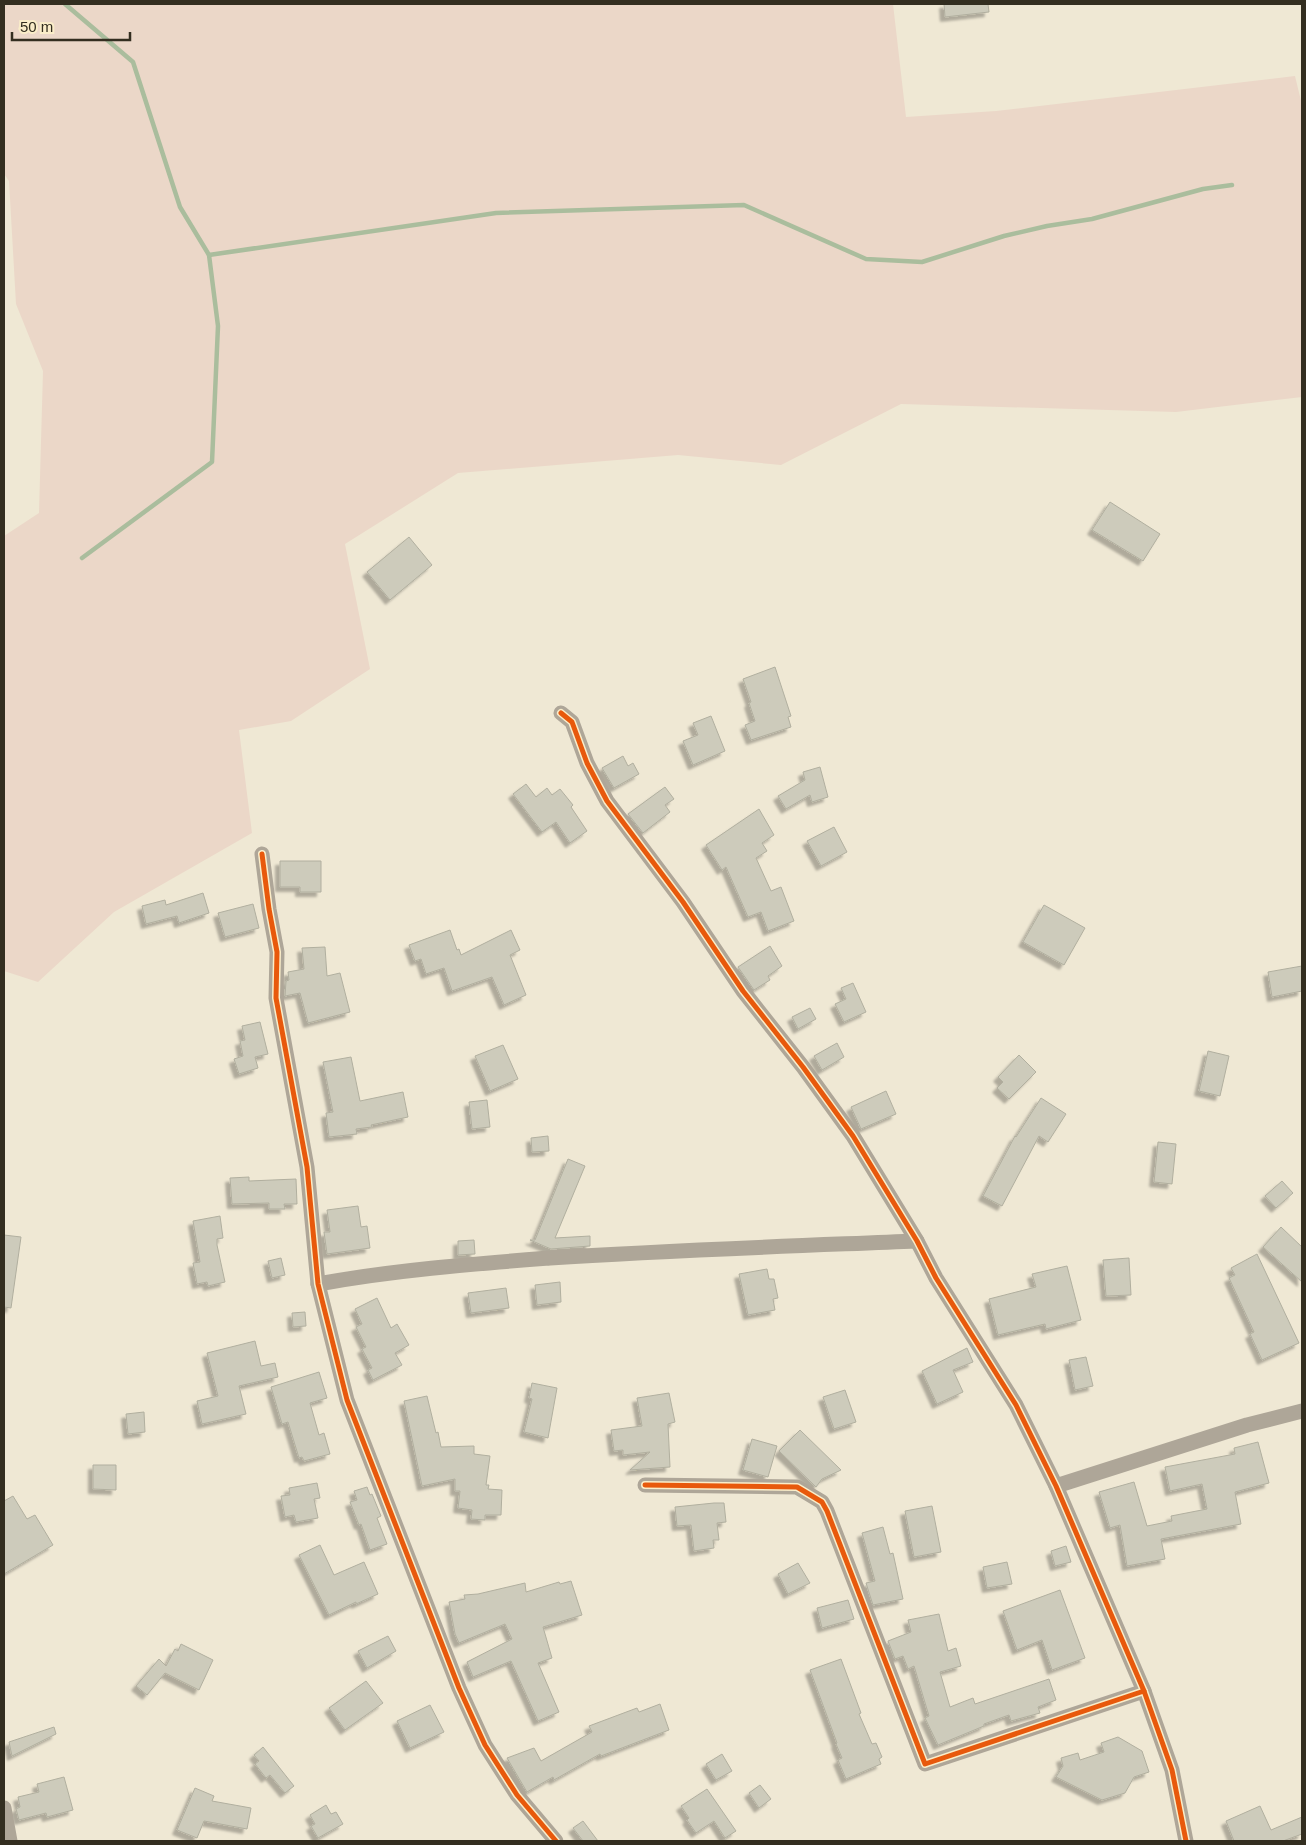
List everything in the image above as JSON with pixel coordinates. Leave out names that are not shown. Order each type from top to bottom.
[{"type":"street","points":[[561,713],[572,722],[587,764],[607,801],[682,902],[743,992],[803,1067],[852,1136],[917,1241],[936,1278],[1016,1405],[1056,1486],[1144,1691],[1172,1770],[1186,1841]]},
{"type":"street","points":[[262,854],[277,952],[276,998],[307,1167],[318,1284],[347,1400],[459,1688],[485,1745],[517,1795],[556,1841]]},
{"type":"street","points":[[318,1284],[366,1275],[538,1259],[652,1251],[917,1241]]},
{"type":"street","points":[[1056,1486],[1247,1425],[1302,1411]]},
{"type":"street","points":[[645,1485],[797,1487],[822,1502],[925,1764],[1144,1691]]},
{"type":"street","points":[[4,1808],[10,1841]]},
{"type":"shaded area","points":[[4,4],[893,4],[906,117],[996,111],[1295,76],[1302,105],[1302,397],[1176,412],[901,404],[781,465],[678,455],[458,473],[345,544],[370,669],[291,721],[239,730],[252,833],[114,912],[38,982],[4,971],[4,536],[39,513],[43,371],[16,304],[9,181],[4,174]]},
{"type":"building","points":[[944,4],[988,4],[989,12],[945,17]]},
{"type":"building","points":[[1110,502],[1160,534],[1143,561],[1092,530]]},
{"type":"building","points":[[409,537],[432,565],[390,600],[367,572]]},
{"type":"building","points":[[775,667],[791,716],[788,717],[791,727],[751,740],[745,725],[755,721],[743,679]]},
{"type":"building","points":[[711,716],[725,751],[693,765],[683,741],[698,735],[693,723]]},
{"type":"building","points":[[623,756],[628,766],[633,763],[639,774],[614,788],[602,768]]},
{"type":"building","points":[[820,767],[828,797],[812,802],[810,795],[786,809],[778,796],[805,780],[803,772]]},
{"type":"building","points":[[526,784],[536,797],[547,788],[552,795],[560,789],[573,805],[571,807],[587,831],[570,843],[556,822],[542,832],[513,794]]},
{"type":"building","points":[[665,787],[674,799],[665,805],[670,812],[643,833],[628,814]]},
{"type":"building","points":[[759,809],[774,835],[762,843],[767,851],[756,858],[771,891],[781,887],[794,921],[768,931],[761,912],[748,917],[726,867],[722,870],[706,845]]},
{"type":"building","points":[[834,827],[847,852],[821,866],[807,841]]},
{"type":"building","points":[[280,861],[321,861],[321,892],[300,892],[300,887],[280,887]]},
{"type":"building","points":[[203,893],[209,913],[179,923],[177,916],[146,924],[142,906],[165,900],[166,905]]},
{"type":"building","points":[[253,904],[259,928],[225,937],[218,913]]},
{"type":"building","points":[[1044,905],[1085,928],[1064,965],[1023,942]]},
{"type":"building","points":[[450,930],[457,950],[459,949],[461,955],[511,930],[520,950],[510,955],[526,995],[504,1005],[492,977],[452,991],[444,968],[426,974],[421,959],[415,961],[409,945]]},
{"type":"building","points":[[770,946],[782,966],[768,976],[770,980],[754,990],[738,967]]},
{"type":"building","points":[[325,947],[327,976],[340,973],[350,1012],[308,1023],[300,993],[285,996],[286,981],[289,980],[288,972],[304,969],[302,948]]},
{"type":"building","points":[[1302,966],[1302,991],[1272,997],[1268,972]]},
{"type":"building","points":[[853,983],[866,1012],[844,1022],[835,1004],[846,999],[841,988]]},
{"type":"building","points":[[810,1008],[816,1019],[798,1029],[792,1017]]},
{"type":"building","points":[[260,1022],[268,1054],[255,1057],[258,1068],[239,1074],[234,1059],[243,1056],[240,1041],[245,1040],[242,1026]]},
{"type":"building","points":[[837,1043],[844,1057],[822,1070],[814,1056]]},
{"type":"building","points":[[503,1045],[518,1079],[490,1091],[475,1056]]},
{"type":"building","points":[[1208,1051],[1229,1056],[1220,1096],[1199,1091]]},
{"type":"building","points":[[1019,1055],[1036,1072],[1009,1099],[997,1088],[1003,1082],[998,1077]]},
{"type":"building","points":[[351,1057],[360,1101],[403,1092],[408,1117],[371,1125],[372,1127],[356,1129],[357,1134],[329,1137],[326,1113],[333,1112],[323,1062]]},
{"type":"building","points":[[886,1091],[896,1114],[861,1129],[851,1107]]},
{"type":"building","points":[[1041,1098],[1066,1114],[1048,1142],[1039,1136],[1002,1206],[983,1196],[1015,1136]]},
{"type":"building","points":[[487,1100],[490,1127],[472,1129],[469,1102]]},
{"type":"building","points":[[548,1136],[549,1151],[532,1152],[531,1138]]},
{"type":"building","points":[[1158,1142],[1176,1144],[1172,1184],[1154,1182]]},
{"type":"building","points":[[568,1159],[585,1166],[555,1238],[590,1236],[590,1246],[551,1249],[530,1240],[535,1240]]},
{"type":"building","points":[[249,1177],[249,1181],[296,1179],[297,1204],[284,1204],[285,1209],[269,1209],[269,1203],[232,1204],[230,1178]]},
{"type":"building","points":[[1282,1181],[1293,1193],[1276,1208],[1265,1196]]},
{"type":"building","points":[[358,1206],[361,1227],[367,1226],[370,1248],[327,1254],[324,1232],[330,1232],[327,1210]]},
{"type":"building","points":[[220,1216],[223,1238],[217,1239],[217,1245],[225,1282],[208,1286],[207,1282],[197,1284],[193,1263],[200,1262],[193,1221]]},
{"type":"building","points":[[1281,1227],[1302,1247],[1302,1282],[1263,1247]]},
{"type":"building","points":[[4,1235],[21,1237],[11,1308],[4,1307]]},
{"type":"building","points":[[474,1240],[475,1254],[458,1255],[458,1241]]},
{"type":"building","points":[[1257,1254],[1299,1343],[1262,1360],[1250,1334],[1254,1332],[1229,1278],[1235,1275],[1231,1268]]},
{"type":"building","points":[[281,1258],[285,1275],[272,1278],[268,1261]]},
{"type":"building","points":[[1129,1258],[1131,1295],[1106,1296],[1103,1260]]},
{"type":"building","points":[[1067,1266],[1081,1320],[1046,1329],[1045,1324],[998,1335],[989,1299],[1036,1287],[1032,1274]]},
{"type":"building","points":[[767,1269],[769,1279],[774,1279],[778,1298],[773,1299],[775,1310],[748,1315],[739,1274]]},
{"type":"building","points":[[560,1282],[561,1302],[537,1305],[535,1285]]},
{"type":"building","points":[[506,1288],[509,1308],[471,1313],[468,1293]]},
{"type":"building","points":[[377,1298],[391,1328],[397,1324],[409,1345],[395,1353],[402,1365],[373,1380],[368,1370],[372,1368],[362,1349],[366,1347],[356,1327],[362,1324],[355,1309]]},
{"type":"building","points":[[305,1312],[306,1326],[293,1327],[292,1313]]},
{"type":"building","points":[[255,1341],[261,1366],[275,1363],[278,1377],[239,1386],[246,1414],[202,1424],[197,1401],[218,1396],[207,1353]]},
{"type":"building","points":[[967,1348],[973,1362],[953,1370],[963,1392],[937,1404],[922,1371]]},
{"type":"building","points":[[1086,1357],[1093,1386],[1075,1390],[1069,1360]]},
{"type":"building","points":[[319,1372],[327,1398],[310,1403],[319,1435],[324,1433],[330,1454],[304,1461],[302,1457],[299,1458],[288,1422],[282,1424],[271,1387]]},
{"type":"building","points":[[532,1383],[557,1388],[548,1438],[524,1432],[532,1399],[529,1398]]},
{"type":"building","points":[[845,1390],[856,1422],[834,1429],[823,1397]]},
{"type":"building","points":[[669,1393],[675,1422],[668,1424],[670,1467],[630,1470],[650,1452],[623,1455],[623,1450],[614,1451],[611,1430],[642,1426],[637,1398]]},
{"type":"building","points":[[427,1396],[441,1447],[474,1446],[474,1454],[490,1456],[486,1485],[489,1485],[488,1489],[502,1490],[501,1515],[485,1515],[485,1520],[471,1519],[472,1510],[458,1508],[460,1491],[455,1491],[455,1479],[422,1486],[404,1401]]},
{"type":"building","points":[[144,1412],[145,1432],[128,1434],[126,1414]]},
{"type":"building","points":[[800,1430],[841,1470],[822,1479],[816,1487],[779,1451]]},
{"type":"building","points":[[752,1439],[777,1446],[768,1477],[743,1470]]},
{"type":"building","points":[[1258,1442],[1269,1483],[1235,1492],[1241,1524],[1161,1539],[1165,1559],[1127,1566],[1120,1525],[1110,1528],[1099,1492],[1134,1482],[1147,1526],[1172,1521],[1171,1516],[1207,1509],[1202,1484],[1170,1491],[1165,1467],[1235,1454],[1234,1448]]},
{"type":"building","points":[[93,1465],[116,1465],[116,1490],[93,1489]]},
{"type":"building","points":[[317,1483],[320,1498],[314,1499],[318,1518],[296,1522],[294,1515],[285,1517],[281,1496],[290,1495],[289,1488]]},
{"type":"building","points":[[367,1487],[381,1516],[377,1518],[387,1544],[370,1550],[361,1524],[359,1525],[350,1502],[357,1500],[354,1491]]},
{"type":"building","points":[[13,1496],[27,1519],[35,1515],[53,1545],[4,1574],[4,1501]]},
{"type":"building","points":[[724,1503],[726,1522],[717,1523],[719,1540],[713,1540],[714,1548],[694,1551],[691,1525],[677,1526],[675,1507]]},
{"type":"building","points":[[932,1506],[941,1552],[914,1557],[905,1511]]},
{"type":"building","points":[[883,1527],[890,1554],[893,1553],[903,1599],[873,1605],[866,1583],[875,1581],[862,1533]]},
{"type":"building","points":[[320,1545],[334,1575],[364,1562],[378,1594],[329,1615],[299,1555]]},
{"type":"building","points":[[1066,1546],[1071,1562],[1055,1566],[1051,1551]]},
{"type":"building","points":[[1007,1562],[1012,1584],[987,1588],[983,1567]]},
{"type":"building","points":[[798,1563],[810,1583],[788,1594],[778,1574]]},
{"type":"building","points":[[571,1581],[582,1615],[543,1627],[552,1658],[538,1663],[559,1712],[538,1721],[511,1661],[473,1677],[467,1662],[512,1639],[505,1624],[459,1643],[455,1634],[449,1602],[465,1599],[464,1595],[478,1594],[525,1583],[526,1592],[559,1582],[560,1584]]},
{"type":"building","points":[[1060,1590],[1085,1658],[1052,1670],[1042,1640],[1017,1650],[1003,1611]]},
{"type":"building","points":[[848,1600],[854,1619],[822,1628],[817,1608]]},
{"type":"building","points":[[939,1614],[948,1651],[956,1648],[961,1666],[940,1672],[950,1707],[973,1698],[975,1704],[1049,1679],[1056,1700],[1038,1707],[1040,1713],[1011,1721],[1009,1715],[938,1745],[925,1718],[929,1716],[914,1666],[908,1669],[903,1656],[895,1659],[888,1641],[911,1632],[908,1620]]},
{"type":"building","points":[[388,1636],[396,1651],[367,1668],[358,1651]]},
{"type":"building","points":[[181,1644],[213,1660],[199,1690],[165,1673],[147,1695],[136,1686],[159,1659],[166,1666],[175,1649],[178,1651]]},
{"type":"building","points":[[841,1659],[861,1713],[859,1714],[872,1744],[876,1743],[882,1757],[879,1759],[881,1764],[846,1779],[838,1760],[842,1758],[810,1670]]},
{"type":"building","points":[[366,1681],[383,1703],[345,1730],[329,1708]]},
{"type":"building","points":[[660,1704],[669,1730],[601,1756],[600,1754],[554,1780],[553,1777],[527,1792],[507,1758],[534,1748],[541,1761],[592,1732],[589,1726],[637,1708],[639,1712]]},
{"type":"building","points":[[430,1705],[444,1732],[410,1748],[397,1721]]},
{"type":"building","points":[[54,1727],[56,1734],[12,1756],[9,1742]]},
{"type":"building","points":[[1118,1737],[1142,1751],[1149,1772],[1134,1777],[1125,1793],[1102,1800],[1056,1777],[1063,1766],[1061,1758],[1078,1753],[1080,1760],[1104,1752],[1101,1743]]},
{"type":"building","points":[[263,1747],[294,1786],[285,1793],[270,1775],[266,1778],[255,1764],[259,1761],[254,1755]]},
{"type":"building","points":[[722,1754],[732,1771],[716,1780],[706,1764]]},
{"type":"building","points":[[64,1777],[73,1810],[47,1817],[46,1813],[19,1820],[16,1809],[20,1807],[18,1797],[39,1792],[37,1784]]},
{"type":"building","points":[[760,1785],[771,1799],[759,1808],[749,1793]]},
{"type":"building","points":[[195,1788],[214,1796],[212,1801],[251,1808],[247,1829],[204,1821],[197,1838],[177,1830]]},
{"type":"building","points":[[707,1789],[736,1831],[725,1838],[714,1821],[696,1833],[687,1820],[689,1818],[681,1806]]},
{"type":"building","points":[[326,1805],[331,1814],[336,1812],[343,1824],[318,1838],[311,1826],[315,1824],[310,1815]]},
{"type":"building","points":[[1260,1806],[1271,1830],[1302,1817],[1302,1834],[1283,1841],[1234,1841],[1226,1821]]},
{"type":"building","points":[[583,1821],[598,1841],[583,1841],[573,1828]]},
{"type":"waterway","points":[[65,4],[133,62],[180,207],[209,255],[218,326],[212,462],[82,558]]},
{"type":"waterway","points":[[209,255],[496,213],[744,205],[866,259],[922,262],[1004,236],[1047,226],[1092,219],[1203,189],[1232,185]]},
{"type":"cycle path","points":[[561,713],[572,722],[587,763],[607,801],[683,902],[743,991],[803,1067],[853,1136],[917,1241],[936,1278],[1016,1405],[1056,1486],[1144,1691],[1172,1770],[1186,1841]]},
{"type":"cycle path","points":[[262,854],[277,952],[276,998],[307,1167],[318,1284],[347,1400],[459,1688],[485,1745],[517,1795],[556,1841]]},
{"type":"cycle path","points":[[645,1485],[797,1487],[822,1502],[925,1764],[1144,1691]]}]
